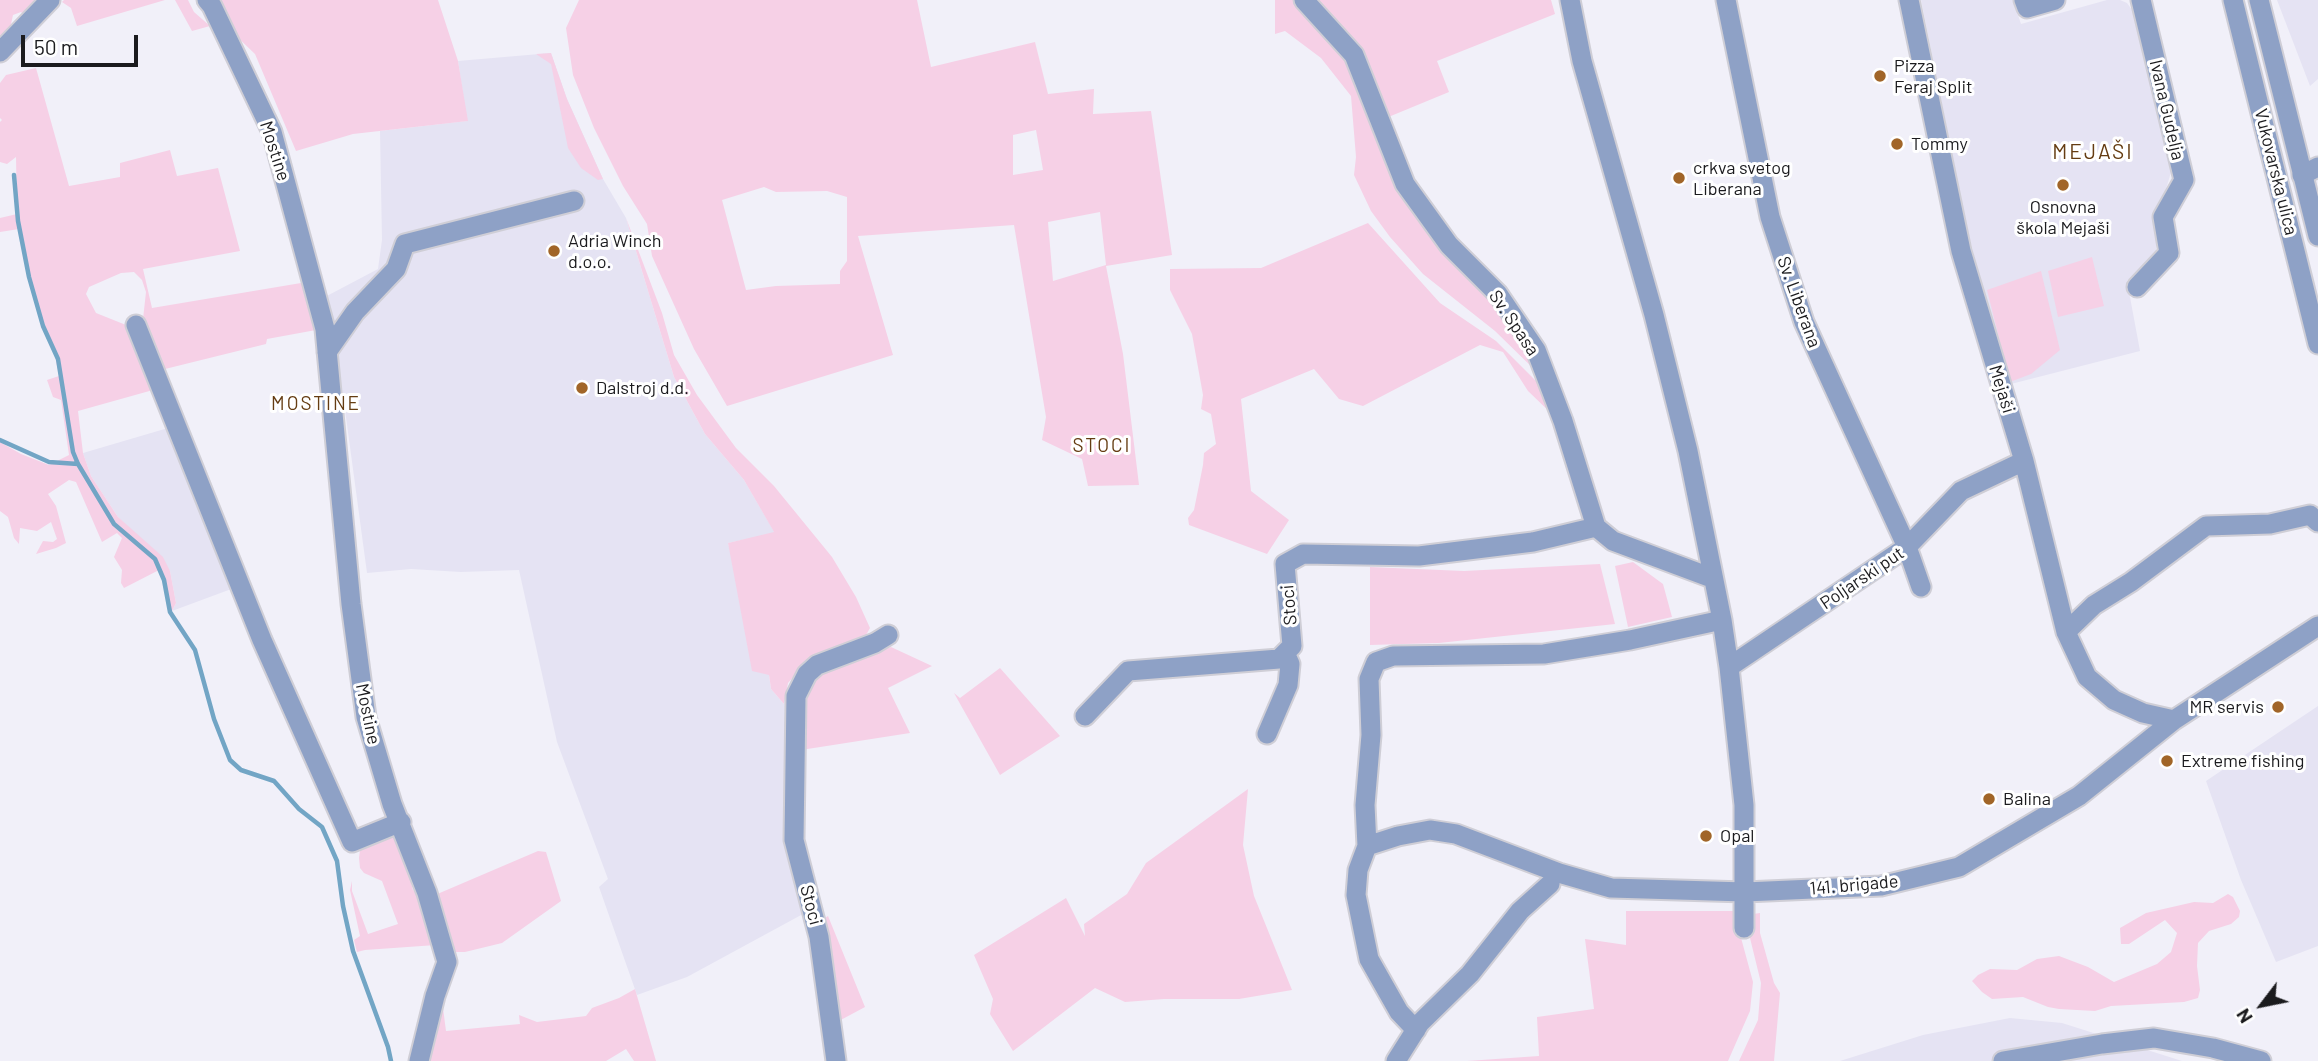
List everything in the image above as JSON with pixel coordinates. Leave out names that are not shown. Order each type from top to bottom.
[{"type":"street","points":[[0,52],[50,0]]},
{"type":"street","name":"Mostine","points":[[207,0],[272,132],[325,328],[351,604],[366,717],[392,804],[427,893],[447,962],[435,996],[419,1061]]},
{"type":"street","name":"Sv. Spasa","points":[[1304,0],[1354,55],[1405,184],[1449,246],[1498,294],[1536,350],[1563,421],[1596,527]]},
{"type":"street","points":[[1570,0],[1584,68],[1654,315],[1688,451],[1722,620],[1744,805],[1744,928]]},
{"type":"street","name":"Sv. Liberana","points":[[1726,0],[1770,217],[1804,322],[1907,547],[1922,587]]},
{"type":"street","name":"Mejaši","points":[[1909,0],[1961,251],[2024,461],[2066,632],[2087,677],[2114,700],[2143,713],[2174,720]]},
{"type":"street","points":[[2024,0],[2027,8],[2055,0]]},
{"type":"street","name":"Ivana Gudelja","points":[[2137,287],[2169,253],[2163,217],[2184,180],[2141,0]]},
{"type":"street","name":"Vukovarska ulica","points":[[2233,0],[2318,344]]},
{"type":"street","name":"Vukovarska ulica","points":[[2259,0],[2310,171],[2318,236]]},
{"type":"street","points":[[327,352],[355,312],[396,270],[405,244],[574,201]]},
{"type":"street","points":[[136,325],[261,640],[352,842],[401,822]]},
{"type":"street","name":"Poljarski put","points":[[1729,667],[1907,547],[1961,491],[2024,461]]},
{"type":"street","points":[[2066,632],[2094,604],[2131,582],[2206,526],[2270,524],[2310,515],[2318,522]]},
{"type":"street","points":[[1596,527],[1612,541],[1712,578]]},
{"type":"street","name":"Stoci","points":[[1285,653],[1292,646],[1285,564],[1303,554],[1419,556],[1533,542],[1596,527]]},
{"type":"street","points":[[1416,1030],[1399,1012],[1369,959],[1356,895],[1358,870],[1367,846],[1365,806],[1371,735],[1369,680],[1377,662],[1393,656],[1544,654],[1630,640],[1722,620]]},
{"type":"street","name":"141. brigade","points":[[1367,846],[1430,830],[1456,834],[1559,873],[1611,888],[1745,892],[1881,886],[1959,867],[2079,796],[2174,720],[2318,625]]},
{"type":"street","name":"Stoci","points":[[836,1061],[819,937],[794,840],[796,696],[807,674],[817,665],[875,643],[888,635]]},
{"type":"street","points":[[1085,716],[1128,671],[1198,664],[1247,663],[1279,659],[1285,653],[1290,664],[1288,685],[1268,734]]},
{"type":"street","points":[[1396,1061],[1416,1030],[1470,974],[1520,911],[1550,884]]},
{"type":"street","points":[[2004,1061],[2154,1038],[2213,1048],[2261,1061]]},
{"type":"shaded area","points":[[0,0],[44,0],[25,16],[21,12],[13,15],[8,38],[0,46]]},
{"type":"shaded area","points":[[165,0],[77,26],[71,8],[62,2]]},
{"type":"shaded area","points":[[175,0],[188,0],[194,12],[210,26],[192,31]]},
{"type":"shaded area","points":[[214,0],[438,0],[458,61],[468,121],[353,134],[296,151],[255,54],[231,31]]},
{"type":"shaded area","points":[[579,0],[917,0],[931,67],[1035,42],[1048,94],[1094,89],[1093,114],[1151,111],[1172,255],[1106,266],[1123,354],[1139,485],[1088,486],[1082,459],[1042,440],[1046,417],[1014,225],[858,236],[893,355],[727,406],[694,349],[652,256],[647,224],[623,186],[594,128],[573,75],[566,28]],"holes":[[[1036,130],[1043,170],[1013,175],[1013,135]],[[764,187],[776,192],[827,191],[847,197],[847,261],[840,271],[840,284],[746,290],[722,200]],[[1100,212],[1106,265],[1053,281],[1048,222]]]},
{"type":"shaded area","points":[[1275,0],[1296,0],[1355,69],[1406,198],[1434,241],[1512,324],[1540,375],[1495,331],[1423,274],[1371,211],[1354,175],[1356,157],[1351,96],[1321,58],[1285,31],[1275,34]]},
{"type":"shaded area","points":[[1312,0],[1551,0],[1555,14],[1437,61],[1449,92],[1386,118]]},
{"type":"shaded area","name":"Osnovna škola Mejaši","points":[[1921,0],[2013,0],[2021,24],[2107,0],[2120,0],[2127,3],[2140,21],[2171,172],[2156,224],[2156,252],[2127,281],[2140,351],[2007,385],[1967,228]]},
{"type":"shaded area","points":[[2277,0],[2318,0],[2318,79],[2310,86]]},
{"type":"shaded area","points":[[551,53],[567,99],[603,179],[626,218],[674,377],[705,434],[744,480],[775,533],[728,543],[771,689],[784,704],[786,838],[803,914],[687,977],[637,995],[599,887],[608,879],[557,742],[519,570],[461,572],[411,569],[367,573],[343,395],[323,298],[378,269],[382,240],[380,131],[467,121],[458,61]]},
{"type":"shaded area","points":[[551,53],[567,99],[603,179],[598,180],[581,168],[568,148],[551,64],[536,54]]},
{"type":"shaded area","points":[[36,68],[69,186],[120,177],[120,163],[170,150],[177,176],[218,168],[240,251],[143,269],[152,308],[307,282],[316,330],[267,339],[266,344],[161,370],[143,319],[146,292],[142,280],[134,272],[121,273],[89,287],[86,294],[96,313],[126,325],[142,358],[153,390],[78,411],[83,453],[91,476],[118,517],[163,557],[170,571],[176,603],[172,611],[168,608],[166,582],[161,569],[124,588],[121,583],[122,570],[114,557],[122,538],[117,533],[102,542],[76,482],[69,480],[48,494],[56,506],[66,543],[56,548],[36,554],[43,541],[53,542],[57,539],[51,522],[37,531],[20,528],[19,544],[14,538],[8,517],[0,511],[0,442],[49,465],[69,455],[61,400],[53,397],[47,380],[59,376],[55,356],[35,303],[19,229],[0,232],[0,218],[17,214],[16,157],[7,164],[0,162],[0,83],[6,75]]},
{"type":"shaded area","points":[[626,218],[662,313],[674,355],[697,395],[736,448],[774,486],[832,557],[856,597],[870,628],[866,635],[827,651],[802,667],[788,683],[784,704],[771,689],[769,675],[752,671],[728,543],[774,532],[744,480],[705,434],[674,377]]},
{"type":"shaded area","points":[[1368,223],[1440,303],[1496,341],[1545,390],[1555,417],[1528,391],[1503,352],[1480,345],[1363,406],[1339,399],[1314,369],[1241,399],[1251,491],[1289,520],[1267,554],[1189,525],[1188,518],[1194,510],[1204,453],[1216,444],[1211,414],[1201,409],[1203,395],[1192,334],[1170,290],[1170,269],[1261,268]]},
{"type":"shaded area","points":[[2092,257],[2104,306],[2058,317],[2048,271]]},
{"type":"shaded area","points":[[2041,271],[2060,350],[2031,374],[2010,382],[1987,290]]},
{"type":"shaded area","points":[[168,428],[234,588],[172,611],[176,603],[170,571],[118,517],[91,476],[83,453]]},
{"type":"shaded area","points":[[1633,562],[1663,584],[1672,617],[1628,627],[1615,566]]},
{"type":"shaded area","points":[[1600,564],[1615,624],[1439,643],[1370,645],[1370,567],[1464,571]]},
{"type":"shaded area","points":[[891,647],[932,666],[888,688],[910,733],[801,750],[802,695],[822,670]]},
{"type":"shaded area","points":[[1000,668],[1060,736],[1000,775],[954,693],[960,698]]},
{"type":"shaded area","points":[[2318,706],[2318,946],[2276,962],[2241,880],[2206,781]]},
{"type":"shaded area","points":[[1248,789],[1243,845],[1254,896],[1292,990],[1239,999],[1125,1002],[1095,988],[1013,1051],[990,1014],[993,999],[974,955],[1066,898],[1085,936],[1084,924],[1127,894],[1146,863]]},
{"type":"shaded area","points":[[391,836],[399,838],[413,890],[417,892],[436,945],[357,952],[354,940],[360,936],[350,890],[352,881],[352,891],[368,934],[398,924],[382,881],[364,873],[360,868],[359,858],[360,850],[368,843]]},
{"type":"shaded area","points":[[538,851],[546,852],[561,901],[502,943],[465,952],[453,952],[435,895]]},
{"type":"shaded area","points":[[2228,894],[2233,897],[2240,911],[2239,917],[2231,924],[2209,931],[2198,943],[2198,998],[2184,1002],[2111,1006],[2095,1011],[2059,1009],[2023,997],[1992,999],[1972,981],[1990,969],[2017,970],[2037,959],[2059,956],[2088,967],[2114,982],[2157,964],[2171,952],[2177,933],[2165,920],[2129,944],[2121,944],[2120,928],[2146,913],[2194,902],[2213,903]]},
{"type":"shaded area","points":[[1626,911],[1738,911],[1737,923],[1753,982],[1750,1011],[1728,1061],[1467,1061],[1539,1056],[1537,1017],[1594,1009],[1585,939],[1626,945]]},
{"type":"shaded area","points":[[1760,913],[1760,933],[1774,983],[1780,993],[1774,1061],[1739,1061],[1758,1020],[1761,983],[1750,938],[1753,914]]},
{"type":"shaded area","points":[[828,916],[865,1007],[837,1022],[825,918]]},
{"type":"shaded area","points":[[635,989],[656,1061],[634,1061],[626,1049],[606,1061],[429,1061],[432,1040],[443,1008],[446,1031],[520,1024],[519,1015],[537,1022],[586,1016],[592,1008]]},
{"type":"shaded area","points":[[2010,1018],[2062,1023],[2182,1061],[1840,1061],[1923,1035]]},
{"type":"waterway","points":[[14,175],[18,221],[29,277],[43,326],[58,359],[73,452],[78,464],[114,524],[155,559],[164,580],[170,612],[195,650],[214,719],[230,760],[241,770],[274,781],[299,809],[322,827],[337,861],[353,951],[391,1061]]},
{"type":"waterway","points":[[0,440],[49,462],[78,464]]},
{"type":"place","name":"Pizza Feraj Split","points":[[1880,76]]},
{"type":"place","name":"Tommy","points":[[1897,144]]},
{"type":"place","name":"crkva svetog Liberana","points":[[1679,178]]},
{"type":"place","name":"Osnovna škola Mejaši","points":[[2063,185]]},
{"type":"place","name":"Adria Winch d.o.o.","points":[[554,251]]},
{"type":"place","name":"Dalstroj d.d.","points":[[582,388]]},
{"type":"place","name":"MR servis","points":[[2278,707]]},
{"type":"place","name":"Extreme fishing","points":[[2167,761]]},
{"type":"place","name":"Balina","points":[[1989,799]]},
{"type":"place","name":"Opal","points":[[1706,836]]},
{"type":"district","name":"MEJAŠI","points":[[2093,152]]},
{"type":"district","name":"MOSTINE","points":[[316,404]]},
{"type":"district","name":"STOCI","points":[[1102,446]]}]
